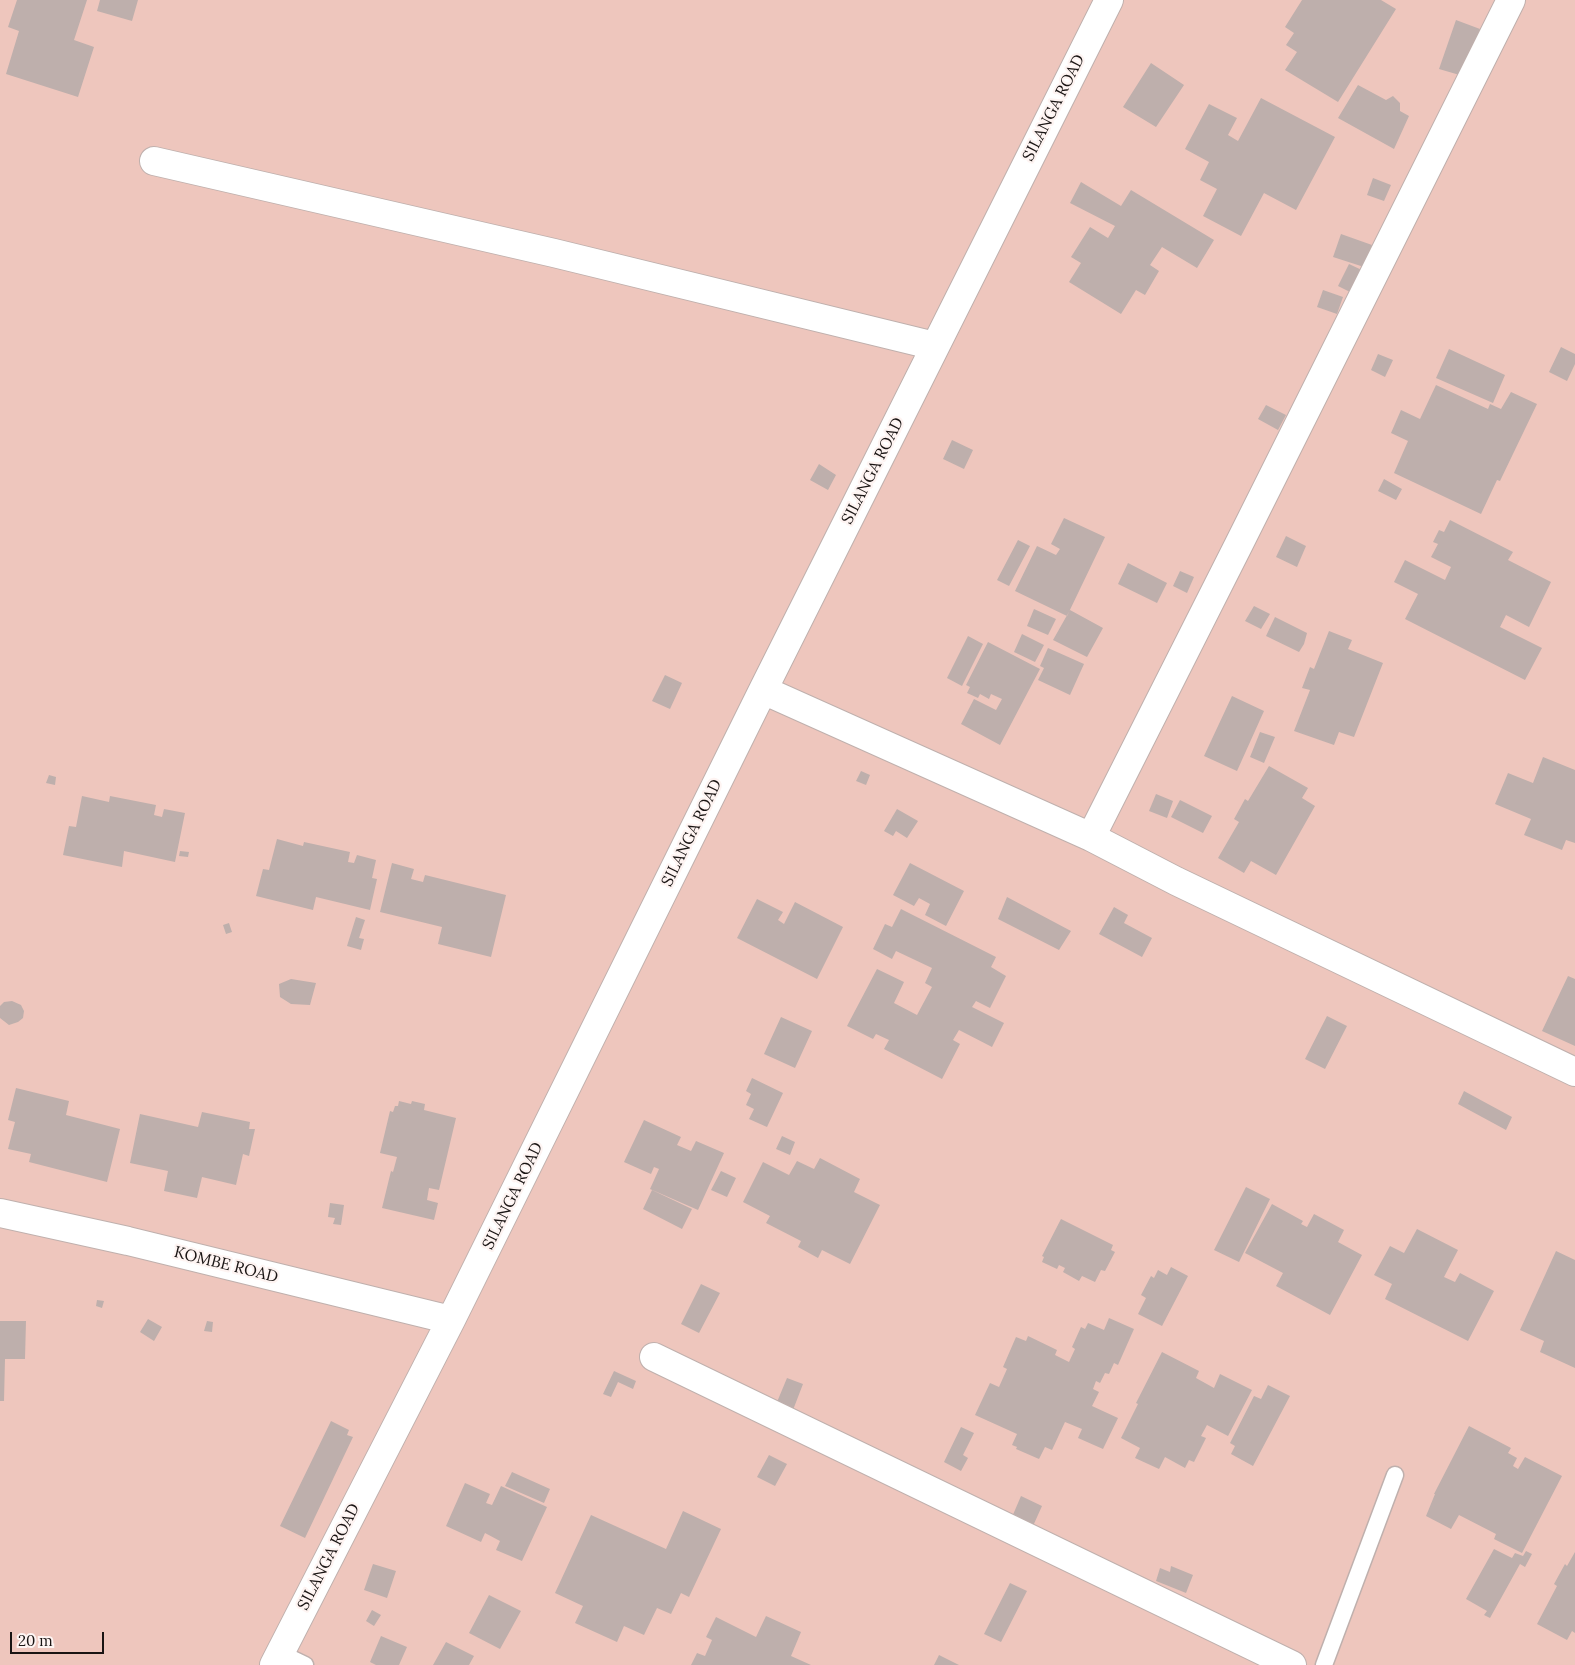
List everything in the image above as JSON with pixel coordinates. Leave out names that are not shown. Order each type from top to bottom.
[{"type":"street","name":"SILANGA ROAD","points":[[277,1659],[451,1320],[1108,0]]},
{"type":"street","points":[[1091,837],[1511,0]]},
{"type":"street","points":[[154,161],[247,184],[554,253],[935,346]]},
{"type":"street","points":[[763,690],[1091,837],[1176,881],[1575,1072]]},
{"type":"street","name":"KOMBE ROAD","points":[[0,1213],[128,1241],[451,1320]]},
{"type":"street","points":[[654,1357],[1292,1665]]},
{"type":"lane","points":[[1324,1665],[1395,1475]]},
{"type":"lane","points":[[277,1659],[305,1665]]},
{"type":"shaded area","points":[[0,0],[1575,0],[1575,1665],[0,1665]]},
{"type":"building","points":[[17,0],[87,0],[74,40],[94,47],[78,97],[6,74],[19,31],[8,27]]},
{"type":"building","points":[[100,0],[138,0],[132,21],[97,11]]},
{"type":"building","points":[[1302,0],[1381,0],[1396,9],[1338,102],[1285,70],[1297,52],[1286,45],[1294,33],[1285,27]]},
{"type":"building","points":[[1456,20],[1480,29],[1463,76],[1439,69]]},
{"type":"building","points":[[1151,63],[1184,85],[1156,127],[1123,107]]},
{"type":"building","points":[[1358,85],[1386,100],[1393,96],[1400,103],[1400,111],[1409,116],[1394,149],[1338,118]]},
{"type":"building","points":[[1261,98],[1335,137],[1296,210],[1264,193],[1241,236],[1203,216],[1217,189],[1200,180],[1209,162],[1185,149],[1209,104],[1237,118],[1228,135],[1238,141]]},
{"type":"building","points":[[1373,178],[1391,185],[1384,201],[1367,195]]},
{"type":"building","points":[[1081,182],[1121,206],[1131,190],[1214,240],[1197,268],[1162,247],[1150,265],[1159,271],[1145,295],[1136,290],[1121,314],[1069,282],[1081,263],[1071,257],[1090,227],[1108,238],[1115,226],[1070,203]]},
{"type":"building","points":[[1341,234],[1372,245],[1364,267],[1333,257]]},
{"type":"building","points":[[1349,264],[1366,272],[1356,295],[1338,286]]},
{"type":"building","points":[[1323,290],[1343,297],[1337,314],[1317,307]]},
{"type":"building","points":[[1561,347],[1575,354],[1575,364],[1567,381],[1549,372]]},
{"type":"building","points":[[1449,349],[1505,375],[1493,403],[1436,378]]},
{"type":"building","points":[[1378,354],[1393,360],[1385,377],[1371,370]]},
{"type":"building","points":[[1436,385],[1488,409],[1490,404],[1501,409],[1511,392],[1537,404],[1500,481],[1497,480],[1481,514],[1394,473],[1408,441],[1391,433],[1401,410],[1420,419]]},
{"type":"building","points":[[1266,405],[1286,415],[1278,430],[1258,419]]},
{"type":"building","points":[[952,440],[973,450],[964,469],[943,459]]},
{"type":"building","points":[[819,464],[836,475],[828,490],[810,480]]},
{"type":"building","points":[[1384,479],[1402,489],[1396,500],[1378,491]]},
{"type":"building","points":[[1064,518],[1105,537],[1067,616],[1015,591],[1037,546],[1056,555],[1060,549],[1051,544]]},
{"type":"building","points":[[1450,520],[1513,552],[1508,560],[1551,582],[1529,627],[1506,615],[1500,627],[1542,648],[1525,680],[1405,619],[1418,594],[1394,582],[1405,560],[1445,580],[1451,567],[1431,557],[1438,544],[1433,542],[1439,530],[1444,532]]},
{"type":"building","points":[[1286,536],[1306,546],[1297,567],[1276,557]]},
{"type":"building","points":[[1018,540],[1030,546],[1009,586],[997,580]]},
{"type":"building","points":[[1128,563],[1167,583],[1157,603],[1118,584]]},
{"type":"building","points":[[1180,571],[1194,577],[1187,593],[1173,586]]},
{"type":"building","points":[[1254,606],[1270,614],[1261,629],[1245,621]]},
{"type":"building","points":[[1034,609],[1056,619],[1048,635],[1027,626]]},
{"type":"building","points":[[1070,610],[1103,628],[1087,657],[1053,640]]},
{"type":"building","points":[[1275,617],[1307,633],[1304,644],[1299,652],[1266,636]]},
{"type":"building","points":[[1329,631],[1352,640],[1348,649],[1383,663],[1354,737],[1339,732],[1334,745],[1294,731],[1310,690],[1302,688],[1310,667],[1314,669]]},
{"type":"building","points":[[1022,634],[1044,645],[1035,662],[1014,652]]},
{"type":"building","points":[[968,636],[983,644],[962,686],[947,678]]},
{"type":"building","points":[[988,642],[1040,669],[1000,745],[961,724],[974,699],[996,710],[1002,699],[991,694],[989,699],[980,694],[978,698],[967,693],[970,687],[966,685]]},
{"type":"building","points":[[1048,648],[1084,664],[1070,695],[1038,680],[1044,668],[1040,666]]},
{"type":"building","points":[[665,675],[682,683],[670,709],[652,701]]},
{"type":"building","points":[[1232,696],[1264,711],[1237,771],[1204,756]]},
{"type":"building","points":[[1260,732],[1275,737],[1264,763],[1250,757]]},
{"type":"building","points":[[1543,757],[1575,770],[1575,843],[1566,840],[1562,850],[1524,835],[1531,819],[1495,804],[1508,773],[1533,783]]},
{"type":"building","points":[[1269,766],[1308,788],[1302,798],[1315,806],[1276,875],[1251,861],[1244,873],[1218,858],[1239,822],[1234,819],[1245,799],[1248,801]]},
{"type":"building","points":[[861,771],[870,775],[866,785],[856,781]]},
{"type":"building","points":[[49,775],[56,777],[55,785],[46,783]]},
{"type":"building","points":[[1156,794],[1173,801],[1167,818],[1149,811]]},
{"type":"building","points":[[82,796],[109,802],[110,796],[156,805],[154,815],[162,817],[164,809],[185,813],[175,862],[124,851],[122,867],[63,855],[69,826],[76,827]]},
{"type":"building","points":[[1180,800],[1212,816],[1203,833],[1171,817]]},
{"type":"building","points":[[897,809],[918,821],[907,838],[896,831],[893,836],[884,831]]},
{"type":"building","points":[[277,839],[303,846],[304,842],[350,852],[348,862],[354,863],[357,855],[376,860],[372,878],[377,879],[370,910],[316,897],[313,910],[256,896],[263,869],[269,870]]},
{"type":"building","points":[[180,851],[189,852],[188,857],[179,856]]},
{"type":"building","points":[[392,863],[414,869],[411,879],[423,882],[425,875],[506,895],[491,957],[438,944],[442,927],[380,912]]},
{"type":"building","points":[[910,863],[964,891],[946,926],[925,915],[930,904],[919,898],[914,906],[893,895]]},
{"type":"building","points":[[1007,897],[1071,931],[1059,950],[998,919]]},
{"type":"building","points":[[757,899],[783,912],[778,920],[784,924],[795,902],[843,927],[817,979],[737,938]]},
{"type":"building","points":[[1114,907],[1128,915],[1124,923],[1152,938],[1142,957],[1099,934]]},
{"type":"building","points":[[901,909],[996,957],[991,967],[1006,976],[990,1008],[976,1001],[972,1007],[1004,1023],[992,1047],[959,1030],[953,1040],[960,1044],[942,1079],[884,1049],[889,1040],[876,1034],[873,1039],[847,1026],[877,969],[904,982],[894,1003],[917,1015],[932,987],[925,983],[932,968],[896,951],[892,959],[873,949],[885,924],[892,927]]},
{"type":"building","points":[[356,917],[365,920],[359,938],[364,939],[361,950],[347,946]]},
{"type":"building","points":[[229,923],[232,932],[226,934],[223,925]]},
{"type":"building","points":[[1568,976],[1575,979],[1575,1046],[1542,1031]]},
{"type":"building","points":[[291,979],[316,983],[310,1005],[291,1004],[280,997],[279,984]]},
{"type":"building","points":[[12,1001],[21,1005],[24,1011],[23,1018],[9,1025],[0,1018],[0,1006],[4,1002]]},
{"type":"building","points":[[1327,1016],[1347,1026],[1325,1069],[1305,1059]]},
{"type":"building","points":[[781,1017],[812,1031],[795,1068],[764,1054]]},
{"type":"building","points":[[752,1078],[783,1093],[767,1127],[749,1119],[754,1109],[746,1105],[751,1094],[746,1091]]},
{"type":"building","points":[[16,1088],[69,1101],[66,1115],[120,1129],[107,1182],[29,1162],[31,1154],[8,1149],[15,1122],[8,1120]]},
{"type":"building","points":[[1464,1091],[1512,1117],[1506,1130],[1458,1104]]},
{"type":"building","points":[[399,1101],[411,1104],[412,1101],[425,1104],[424,1110],[456,1118],[439,1190],[429,1188],[427,1200],[438,1203],[434,1220],[382,1208],[391,1171],[393,1172],[397,1157],[380,1153],[390,1111],[393,1112],[395,1106],[398,1106]]},
{"type":"building","points":[[202,1112],[250,1122],[249,1129],[255,1129],[249,1156],[243,1154],[236,1185],[202,1177],[197,1198],[164,1191],[168,1171],[130,1163],[140,1114],[198,1127]]},
{"type":"building","points":[[644,1120],[681,1137],[677,1145],[691,1151],[696,1141],[724,1153],[698,1210],[650,1189],[659,1169],[654,1167],[651,1174],[624,1162]]},
{"type":"building","points":[[782,1136],[795,1142],[790,1155],[776,1149]]},
{"type":"building","points":[[820,1158],[860,1179],[854,1192],[880,1205],[850,1264],[822,1250],[818,1258],[798,1247],[801,1241],[766,1223],[770,1216],[743,1202],[763,1162],[789,1175],[797,1161],[814,1169]]},
{"type":"building","points":[[721,1171],[736,1178],[727,1197],[711,1190]]},
{"type":"building","points":[[1246,1187],[1270,1199],[1239,1262],[1214,1250]]},
{"type":"building","points":[[652,1190],[692,1209],[682,1229],[643,1209]]},
{"type":"building","points":[[330,1203],[344,1205],[341,1225],[333,1224],[335,1218],[328,1217]]},
{"type":"building","points":[[1272,1204],[1303,1221],[1301,1224],[1307,1227],[1314,1214],[1344,1230],[1338,1242],[1362,1255],[1330,1315],[1276,1286],[1283,1273],[1245,1253]]},
{"type":"building","points":[[1061,1219],[1113,1245],[1111,1250],[1115,1252],[1105,1271],[1101,1270],[1095,1282],[1082,1276],[1079,1281],[1063,1272],[1065,1268],[1059,1265],[1057,1269],[1042,1262],[1044,1257],[1042,1256]]},
{"type":"building","points":[[1417,1229],[1458,1250],[1444,1277],[1455,1282],[1460,1273],[1494,1291],[1468,1341],[1385,1299],[1392,1284],[1374,1275],[1390,1246],[1404,1253]]},
{"type":"building","points":[[1556,1251],[1575,1260],[1575,1368],[1540,1352],[1544,1341],[1520,1330]]},
{"type":"building","points":[[1171,1267],[1188,1276],[1162,1326],[1138,1314],[1146,1298],[1141,1295],[1151,1276],[1154,1278],[1158,1270],[1167,1275]]},
{"type":"building","points":[[701,1284],[720,1293],[699,1333],[681,1324]]},
{"type":"building","points":[[97,1300],[104,1301],[102,1308],[96,1306]]},
{"type":"building","points":[[1109,1318],[1134,1329],[1118,1365],[1114,1363],[1109,1374],[1105,1373],[1100,1383],[1096,1381],[1093,1389],[1099,1392],[1092,1406],[1118,1418],[1103,1449],[1078,1438],[1082,1429],[1065,1422],[1052,1450],[1045,1447],[1039,1459],[1016,1449],[1017,1447],[1012,1445],[1017,1434],[975,1415],[990,1383],[999,1387],[1007,1369],[1003,1367],[1016,1337],[1026,1341],[1028,1336],[1057,1350],[1055,1355],[1069,1362],[1075,1349],[1072,1347],[1081,1327],[1085,1329],[1088,1323],[1104,1330]]},
{"type":"building","points":[[148,1319],[162,1327],[154,1341],[140,1332]]},
{"type":"building","points":[[0,1321],[26,1321],[25,1359],[5,1359],[4,1401],[0,1401]]},
{"type":"building","points":[[207,1321],[213,1322],[212,1332],[204,1331]]},
{"type":"building","points":[[1162,1352],[1199,1371],[1196,1378],[1214,1388],[1220,1374],[1252,1390],[1228,1436],[1207,1425],[1201,1436],[1206,1438],[1194,1462],[1189,1460],[1185,1468],[1165,1457],[1159,1469],[1135,1458],[1140,1448],[1121,1438],[1138,1404],[1136,1403]]},
{"type":"building","points":[[614,1371],[636,1381],[633,1389],[618,1382],[611,1397],[603,1394]]},
{"type":"building","points":[[787,1378],[803,1384],[793,1410],[777,1402]]},
{"type":"building","points":[[1268,1385],[1290,1396],[1253,1466],[1231,1454],[1235,1446],[1230,1443],[1254,1396],[1261,1399]]},
{"type":"building","points":[[331,1421],[349,1430],[347,1435],[353,1437],[305,1538],[280,1526]]},
{"type":"building","points":[[1469,1426],[1511,1448],[1508,1453],[1517,1458],[1513,1466],[1518,1469],[1525,1457],[1562,1476],[1522,1553],[1494,1539],[1496,1534],[1459,1515],[1451,1529],[1426,1516],[1434,1494]]},
{"type":"building","points":[[961,1427],[974,1433],[963,1455],[968,1458],[961,1471],[944,1462]]},
{"type":"building","points":[[769,1455],[787,1464],[775,1486],[757,1477]]},
{"type":"building","points":[[512,1472],[550,1489],[544,1503],[505,1486]]},
{"type":"building","points":[[465,1483],[490,1494],[486,1503],[492,1505],[501,1486],[547,1507],[522,1561],[496,1550],[500,1541],[485,1533],[481,1542],[446,1526]]},
{"type":"building","points":[[1021,1496],[1042,1506],[1033,1526],[1012,1517]]},
{"type":"building","points":[[683,1511],[721,1529],[689,1597],[681,1593],[671,1614],[657,1608],[644,1635],[624,1626],[617,1642],[575,1623],[583,1606],[555,1593],[591,1515],[666,1549]]},
{"type":"building","points":[[1494,1549],[1512,1558],[1515,1553],[1523,1556],[1526,1551],[1532,1554],[1525,1567],[1520,1564],[1490,1618],[1484,1615],[1487,1611],[1466,1599]]},
{"type":"building","points":[[1575,1552],[1575,1633],[1572,1631],[1567,1640],[1537,1624],[1557,1586],[1554,1584],[1565,1564],[1567,1566]]},
{"type":"building","points":[[373,1564],[396,1571],[387,1598],[364,1590]]},
{"type":"building","points":[[1171,1566],[1193,1575],[1186,1593],[1156,1581],[1160,1568],[1170,1572]]},
{"type":"building","points":[[1010,1583],[1027,1591],[1001,1642],[984,1634]]},
{"type":"building","points":[[489,1595],[521,1611],[500,1649],[469,1633]]},
{"type":"building","points":[[372,1610],[381,1615],[374,1626],[366,1621]]},
{"type":"building","points":[[766,1616],[801,1632],[791,1656],[811,1665],[691,1665],[697,1653],[705,1656],[712,1640],[706,1637],[716,1617],[756,1637]]},
{"type":"building","points":[[381,1636],[407,1647],[399,1665],[376,1665],[370,1662]]},
{"type":"building","points":[[446,1642],[474,1656],[469,1665],[433,1665]]},
{"type":"building","points":[[939,1655],[959,1665],[934,1665]]}]
